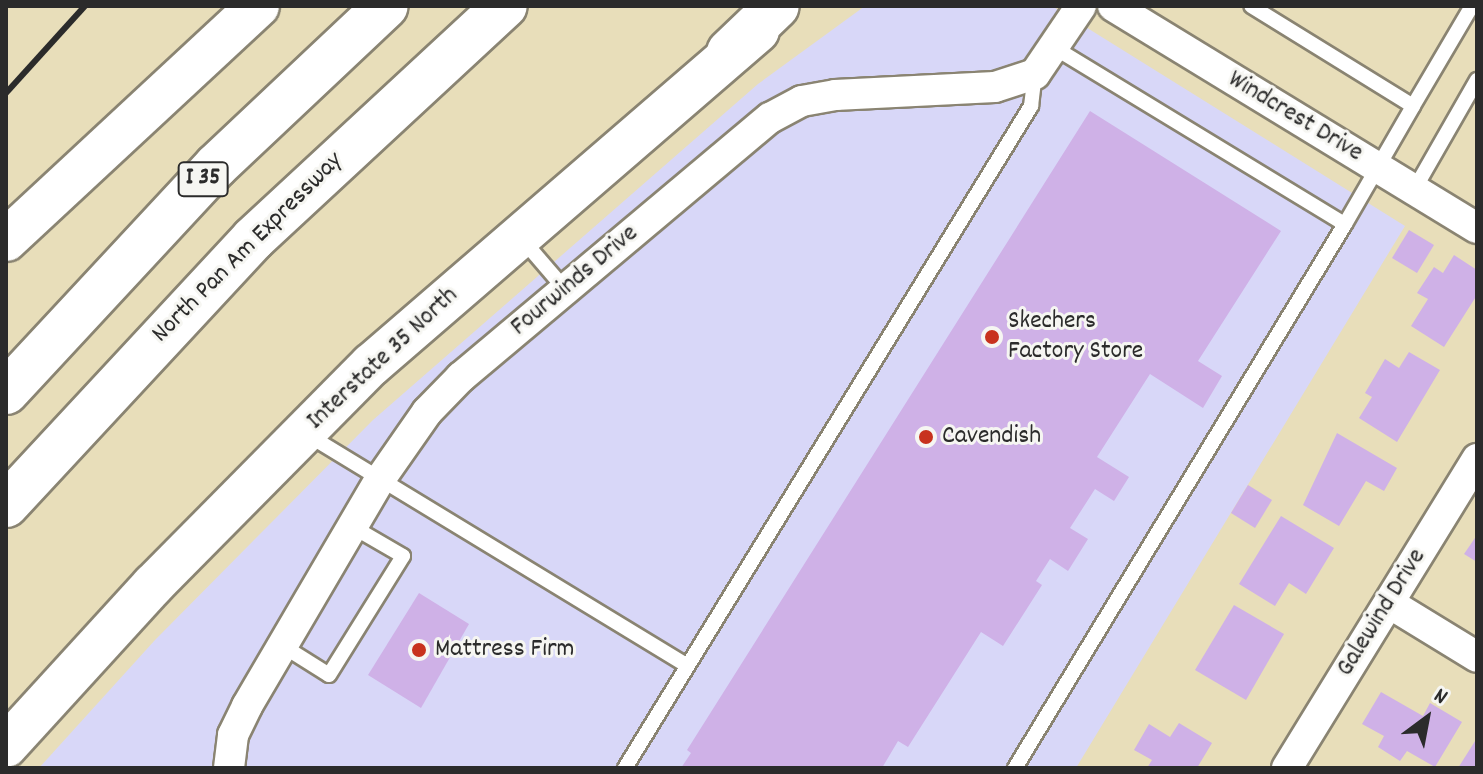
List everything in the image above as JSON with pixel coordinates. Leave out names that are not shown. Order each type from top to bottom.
[{"type":"highway","name":"I 35","points":[[6,392],[216,166],[386,6]]},
{"type":"highway","name":"North Pan Am Expressway","points":[[6,505],[253,239],[505,6]]},
{"type":"highway","points":[[729,52],[777,6]]},
{"type":"main road","points":[[6,240],[258,6]]},
{"type":"main road","name":"Interstate 35 North","points":[[6,746],[153,585],[371,365],[729,52],[790,6]]},
{"type":"street","points":[[1035,74],[1081,6]]},
{"type":"street","name":"Windcrest Drive","points":[[1113,6],[1477,228]]},
{"type":"street","name":"Fourwinds Drive","points":[[229,768],[233,735],[381,478],[427,412],[461,377],[564,288],[770,118],[802,101],[995,87],[1035,74]]},
{"type":"street","name":"Galewind Drive","points":[[1293,766],[1477,459]]},
{"type":"street","points":[[1389,603],[1477,657]]},
{"type":"lane","points":[[1251,6],[1413,106]]},
{"type":"lane","points":[[1015,768],[1380,169],[1472,6]]},
{"type":"lane","points":[[1055,48],[1345,224]]},
{"type":"lane","points":[[625,768],[1031,106],[1035,74]]},
{"type":"lane","points":[[1414,190],[1477,80]]},
{"type":"lane","points":[[519,236],[564,288]]},
{"type":"lane","points":[[304,432],[687,665]]},
{"type":"lane","points":[[283,646],[329,675],[403,556],[353,527]]},
{"type":"shaded area","points":[[865,6],[1052,6],[1405,226],[1076,768],[39,768],[155,640],[373,420],[758,84]]},
{"type":"building","points":[[1090,111],[1281,231],[1198,361],[1222,376],[1203,408],[1150,374],[1097,457],[1129,477],[1114,501],[1095,489],[1070,528],[1088,539],[1068,571],[1050,559],[1036,581],[1042,585],[1003,646],[981,632],[908,747],[898,741],[882,768],[681,768],[691,753],[687,750]]},
{"type":"building","points":[[1409,230],[1434,245],[1417,273],[1392,258]]},
{"type":"building","points":[[1454,255],[1477,270],[1477,295],[1444,347],[1411,326],[1428,299],[1417,293],[1434,267],[1443,273]]},
{"type":"building","points":[[1409,352],[1440,370],[1397,442],[1359,418],[1372,397],[1365,393],[1385,359],[1399,368]]},
{"type":"building","points":[[1337,433],[1397,468],[1384,491],[1366,481],[1339,526],[1303,505]]},
{"type":"building","points":[[1248,485],[1272,500],[1255,528],[1231,513]]},
{"type":"building","points":[[1281,516],[1334,548],[1306,594],[1289,583],[1275,606],[1239,584]]},
{"type":"building","points":[[1477,535],[1477,562],[1464,554]]},
{"type":"building","name":"Mattress Firm","points":[[419,593],[469,624],[421,708],[368,675]]},
{"type":"building","points":[[1234,605],[1284,634],[1246,700],[1195,670]]},
{"type":"building","points":[[1381,692],[1423,716],[1430,703],[1462,722],[1435,767],[1407,751],[1400,761],[1378,747],[1384,736],[1362,724]]},
{"type":"building","points":[[1179,723],[1212,743],[1197,768],[1147,768],[1152,760],[1134,750],[1149,724],[1170,737]]},
{"type":"building","points":[[1477,738],[1477,768],[1458,768]]},
{"type":"railway","points":[[6,93],[85,6]]},
{"type":"place","name":"Skechers Factory Store","points":[[992,337]]},
{"type":"place","name":"Cavendish","points":[[926,437]]},
{"type":"place","name":"Mattress Firm","points":[[419,650]]}]
